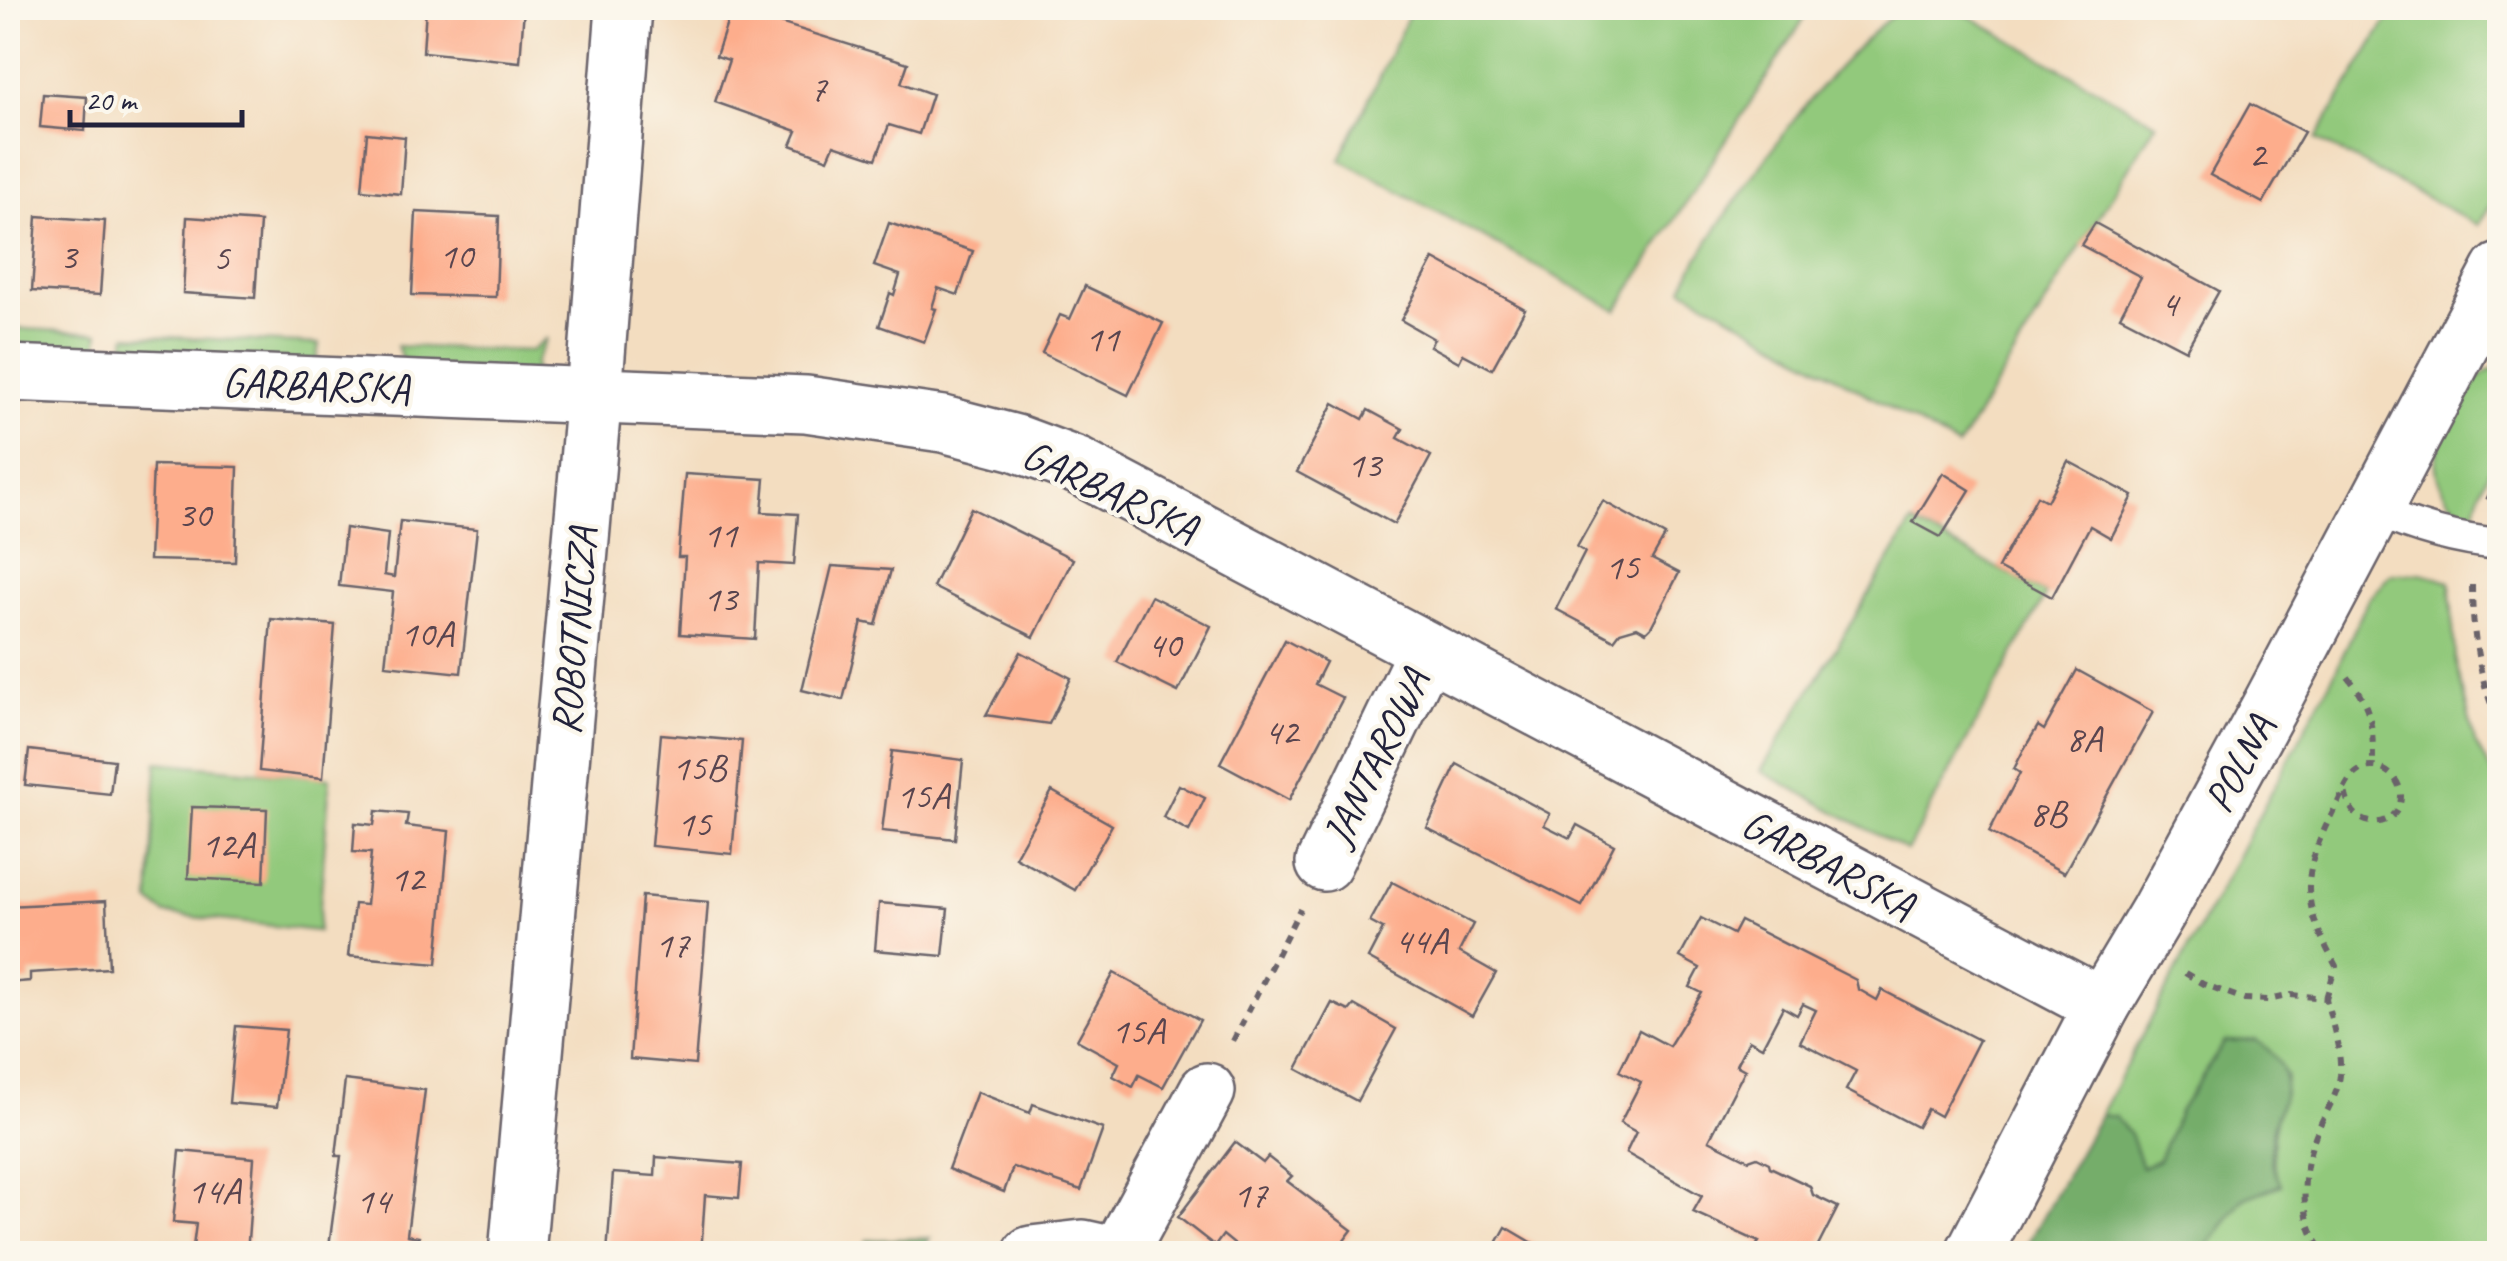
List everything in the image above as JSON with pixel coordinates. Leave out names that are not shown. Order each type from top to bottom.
[{"type":"street","name":"ROBOTNICZA","points":[[517,1254],[594,394],[624,8]]},
{"type":"street","name":"POLNA","points":[[1973,1254],[2102,1006],[2158,912],[2500,271]]},
{"type":"street","name":"GARBARSKA","points":[[8,374],[806,404],[943,424],[1016,444],[1078,466],[2102,1006]]},
{"type":"street","name":"JANTAROWA","points":[[1324,863],[1426,651]]},
{"type":"street","points":[[1118,1254],[1208,1091]]},
{"type":"street","points":[[1031,1254],[1083,1248],[1110,1254]]},
{"type":"lane","points":[[2374,510],[2403,523],[2488,542]]},
{"type":"path","points":[[2500,475],[2472,626],[2492,708],[2500,725]]},
{"type":"path","points":[[2302,645],[2346,675],[2364,698],[2373,725],[2373,766]]},
{"type":"path","points":[[2326,1254],[2305,1217],[2305,1188],[2308,1155],[2340,1078],[2340,1054],[2326,998],[2336,966],[2318,934],[2308,897],[2310,865],[2350,778],[2360,769],[2373,766],[2388,771],[2398,782],[2401,797],[2396,812],[2384,821],[2370,823],[2356,817],[2346,805],[2345,789]]},
{"type":"path","points":[[1208,1091],[1324,863]]},
{"type":"path","points":[[2203,984],[2244,999],[2269,1000],[2291,995],[2326,998]]},
{"type":"green space","points":[[1412,8],[1811,8],[1617,310],[1340,159]]},
{"type":"green space","points":[[1901,8],[1955,8],[2156,123],[1958,447],[1683,288],[1719,225],[1798,115],[1835,70]]},
{"type":"green space","points":[[2399,8],[2499,8],[2499,193],[2478,225],[2316,139],[2389,17]]},
{"type":"green space","points":[[8,328],[99,333],[96,360],[8,355]]},
{"type":"green space","points":[[126,335],[319,344],[315,369],[123,360]]},
{"type":"green space","points":[[547,338],[535,363],[535,374],[406,371],[397,346],[531,351]]},
{"type":"green space","points":[[2494,369],[2499,370],[2499,451],[2473,515],[2456,506],[2443,490],[2436,471],[2437,452],[2473,385]]},
{"type":"green space","points":[[1912,523],[2046,594],[1907,851],[1761,771]]},
{"type":"green space","points":[[2421,573],[2450,581],[2455,658],[2475,743],[2499,785],[2499,1253],[2203,1253],[2242,1199],[2280,1185],[2273,1143],[2287,1077],[2256,1040],[2225,1042],[2180,1110],[2159,1160],[2142,1167],[2115,1117],[2100,1115],[2336,670],[2368,599],[2390,574]]},
{"type":"green space","points":[[157,762],[330,778],[318,931],[166,914],[150,902]]},
{"type":"green space","points":[[2256,1040],[2273,1054],[2285,1081],[2271,1155],[2281,1185],[2242,1199],[2203,1253],[2022,1253],[2100,1115],[2115,1117],[2130,1134],[2142,1167],[2159,1160],[2180,1110],[2225,1042]]},
{"type":"green space","points":[[930,1238],[921,1253],[863,1253],[867,1240]]},
{"type":"building","points":[[426,8],[524,8],[520,62],[423,52]]},
{"type":"building","points":[[732,8],[908,63],[901,83],[932,94],[919,134],[889,125],[876,159],[834,145],[828,159],[791,145],[797,131],[715,102],[729,60],[716,56]]},
{"type":"building","points":[[43,94],[87,97],[85,131],[40,127]]},
{"type":"building","points":[[2250,104],[2304,132],[2263,203],[2210,175]]},
{"type":"building","points":[[367,133],[405,137],[401,194],[362,190]]},
{"type":"building","points":[[416,212],[499,216],[496,297],[412,295]]},
{"type":"building","points":[[37,216],[105,221],[100,295],[32,291]]},
{"type":"building","points":[[187,217],[260,222],[255,298],[183,293]]},
{"type":"building","points":[[889,223],[973,251],[958,295],[938,288],[932,308],[936,309],[924,342],[879,326],[900,275],[874,266]]},
{"type":"building","points":[[2095,223],[2219,291],[2186,350],[2120,316],[2141,277],[2081,245]]},
{"type":"building","points":[[1434,259],[1525,309],[1492,369],[1463,354],[1459,362],[1430,346],[1434,339],[1401,320]]},
{"type":"building","points":[[1085,286],[1163,323],[1128,395],[1042,353],[1060,315],[1070,319]]},
{"type":"building","points":[[1334,403],[1363,419],[1368,410],[1403,429],[1398,438],[1431,456],[1394,524],[1297,472]]},
{"type":"building","points":[[8,458],[16,459],[11,540],[8,540]]},
{"type":"building","points":[[2068,461],[2133,496],[2111,538],[2090,526],[2052,597],[1998,568],[2037,496],[2047,501]]},
{"type":"building","points":[[153,465],[238,467],[235,562],[149,560]]},
{"type":"building","points":[[1943,473],[1970,490],[1941,537],[1913,522]]},
{"type":"building","points":[[685,474],[765,479],[762,512],[798,514],[794,565],[759,563],[755,639],[680,634],[685,557],[678,557]]},
{"type":"building","points":[[1603,501],[1665,536],[1652,559],[1679,573],[1651,627],[1646,632],[1637,627],[1620,632],[1614,640],[1556,609],[1585,552],[1577,547]]},
{"type":"building","points":[[971,508],[1073,559],[1034,637],[933,587]]},
{"type":"building","points":[[400,521],[477,529],[461,673],[385,665],[393,592],[339,586],[345,528],[388,534],[384,575],[394,577]]},
{"type":"building","points":[[832,566],[891,570],[876,625],[862,622],[843,700],[802,690]]},
{"type":"building","points":[[1151,596],[1211,626],[1178,692],[1117,662]]},
{"type":"building","points":[[271,619],[335,625],[323,778],[259,771]]},
{"type":"building","points":[[1285,640],[1326,662],[1315,684],[1343,698],[1289,800],[1220,763]]},
{"type":"building","points":[[1021,652],[1071,678],[1049,724],[986,715]]},
{"type":"building","points":[[2077,670],[2153,712],[2064,873],[1989,832],[2020,773],[2014,769],[2024,749],[2038,726],[2044,730]]},
{"type":"building","points":[[661,734],[742,741],[732,854],[651,846]]},
{"type":"building","points":[[29,750],[114,760],[110,794],[25,785]]},
{"type":"building","points":[[892,751],[963,760],[955,839],[882,831]]},
{"type":"building","points":[[1457,764],[1550,814],[1544,825],[1570,838],[1577,825],[1614,845],[1582,906],[1427,828]]},
{"type":"building","points":[[1179,785],[1205,798],[1189,831],[1163,817]]},
{"type":"building","points":[[1052,791],[1112,825],[1075,890],[1015,857]]},
{"type":"building","points":[[192,807],[267,809],[264,882],[188,878]]},
{"type":"building","points":[[376,811],[408,814],[406,826],[449,831],[437,964],[348,956],[354,904],[366,905],[371,853],[353,852],[355,823],[374,825]]},
{"type":"building","points":[[1392,882],[1473,924],[1459,952],[1496,973],[1472,1016],[1368,958],[1383,929],[1370,922]]},
{"type":"building","points":[[642,896],[708,902],[695,1065],[630,1059]]},
{"type":"building","points":[[106,901],[109,968],[30,973],[30,981],[8,983],[8,906]]},
{"type":"building","points":[[879,903],[948,909],[943,956],[875,950]]},
{"type":"building","points":[[1701,918],[1733,934],[1740,921],[1856,980],[1858,989],[1877,1000],[1882,990],[1979,1040],[1940,1116],[1927,1109],[1917,1127],[1846,1090],[1856,1071],[1800,1042],[1816,1010],[1803,1004],[1797,1015],[1783,1007],[1762,1047],[1749,1040],[1736,1065],[1745,1070],[1709,1140],[1749,1160],[1757,1157],[1769,1163],[1810,1186],[1813,1195],[1838,1207],[1814,1254],[1772,1254],[1756,1246],[1759,1242],[1693,1212],[1702,1196],[1626,1153],[1636,1132],[1620,1123],[1641,1082],[1619,1071],[1639,1030],[1669,1046],[1702,993],[1690,987],[1700,968],[1680,957]]},
{"type":"building","points":[[1114,973],[1200,1020],[1163,1087],[1139,1075],[1133,1087],[1113,1076],[1119,1063],[1077,1040]]},
{"type":"building","points":[[1332,1003],[1349,1011],[1354,1005],[1396,1029],[1357,1101],[1297,1069]]},
{"type":"building","points":[[236,1026],[286,1030],[277,1107],[229,1103]]},
{"type":"building","points":[[345,1080],[425,1090],[407,1235],[419,1237],[417,1254],[328,1254],[341,1156],[336,1156]]},
{"type":"building","points":[[977,1092],[1030,1113],[1033,1104],[1103,1129],[1081,1190],[1013,1167],[1004,1192],[948,1169]]},
{"type":"building","points":[[1235,1142],[1263,1163],[1268,1157],[1292,1176],[1287,1181],[1352,1230],[1334,1254],[1246,1254],[1223,1235],[1215,1246],[1178,1217]]},
{"type":"building","points":[[180,1151],[254,1158],[247,1254],[192,1254],[196,1224],[173,1222]]},
{"type":"building","points":[[656,1157],[742,1164],[739,1198],[705,1195],[701,1254],[607,1254],[613,1173],[655,1176]]},
{"type":"building","points":[[1506,1227],[1552,1254],[1491,1254]]}]
